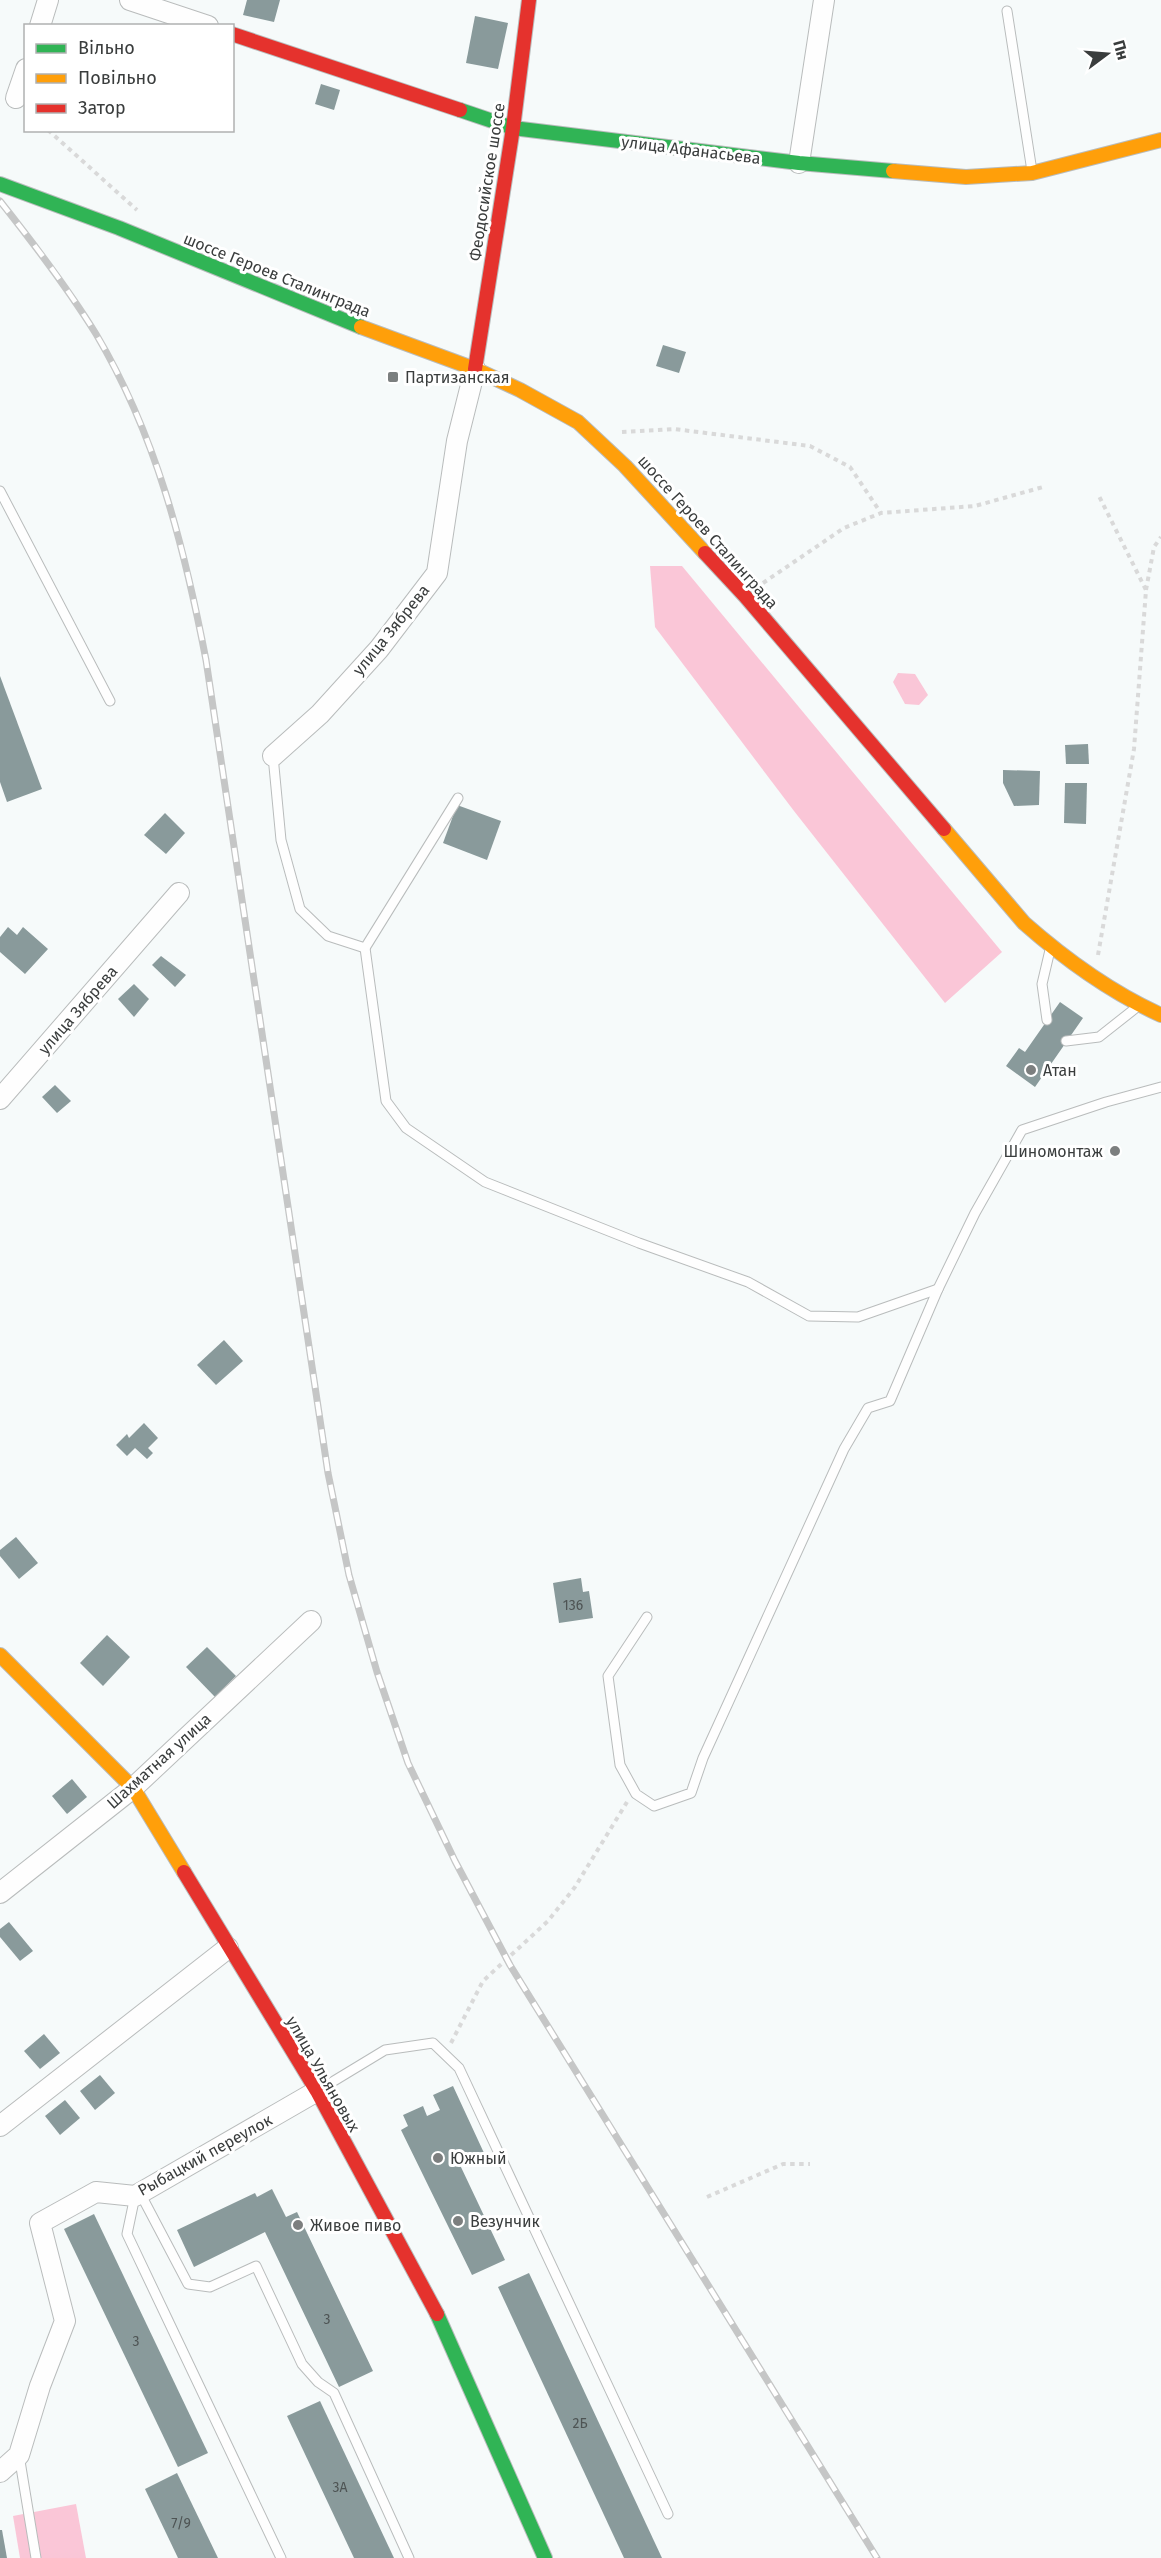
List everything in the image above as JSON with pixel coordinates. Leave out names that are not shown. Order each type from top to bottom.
[{"type":"street","points":[[41,24],[48,0]]},
{"type":"street","points":[[130,0],[202,24]]},
{"type":"street","name":"Феодосийское шоссе","points":[[475,369],[513,128],[529,0]]},
{"type":"street","points":[[799,164],[824,0]]},
{"type":"street","name":"улица Афанасьева","points":[[234,35],[513,128],[799,164],[966,177],[1032,173],[1161,140]]},
{"type":"street","points":[[16,98],[24,75]]},
{"type":"street","name":"шоссе Героев Сталинграда","points":[[0,184],[119,228],[373,332],[475,369],[520,390],[578,422],[625,466],[745,596],[1024,923],[1051,948],[1094,977],[1138,1006],[1161,1015]]},
{"type":"street","name":"улица Зябрева","points":[[273,756],[320,714],[379,649],[437,573],[457,441],[475,369]]},
{"type":"street","name":"улица Зябрева","points":[[0,1099],[180,893]]},
{"type":"street","name":"Шахматная улица","points":[[0,1893],[133,1788],[311,1621]]},
{"type":"street","name":"улица Ульяновых","points":[[0,1655],[133,1788],[228,1948],[317,2091],[437,2314],[544,2558]]},
{"type":"street","points":[[0,2126],[228,1948]]},
{"type":"street","name":"Рыбацкий переулок","points":[[19,2455],[40,2386],[65,2321],[40,2223],[96,2192],[138,2194],[317,2091]]},
{"type":"street","points":[[0,2472],[19,2455]]},
{"type":"lane","points":[[1007,11],[1032,173]]},
{"type":"lane","points":[[0,491],[111,701]]},
{"type":"lane","points":[[273,756],[281,840],[300,909],[328,936],[365,948]]},
{"type":"lane","points":[[458,798],[365,948],[386,1101],[406,1128],[485,1182],[639,1243],[748,1282],[809,1316],[858,1317],[938,1289]]},
{"type":"lane","points":[[1047,1020],[1042,984],[1051,948]]},
{"type":"lane","points":[[1066,1041],[1099,1036],[1138,1006]]},
{"type":"lane","points":[[647,1617],[608,1676],[620,1765],[636,1794],[654,1806],[692,1793],[703,1758],[844,1449],[868,1408],[890,1401],[938,1289],[975,1213],[1022,1130],[1106,1102],[1161,1087]]},
{"type":"lane","points":[[317,2091],[385,2050],[433,2043],[459,2067],[668,2514]]},
{"type":"lane","points":[[138,2194],[127,2234],[281,2558]]},
{"type":"lane","points":[[138,2194],[188,2283],[210,2287],[256,2266],[302,2364],[318,2382],[334,2393],[409,2558]]},
{"type":"lane","points":[[19,2455],[36,2558]]},
{"type":"path","points":[[50,132],[142,214]]},
{"type":"path","points":[[590,434],[674,429],[810,446],[850,467],[881,513]]},
{"type":"path","points":[[745,596],[844,528],[881,513],[975,506],[1044,488]]},
{"type":"path","points":[[1098,494],[1146,590]]},
{"type":"path","points":[[1094,977],[1134,748],[1146,590],[1154,548],[1161,537]]},
{"type":"path","points":[[446,2055],[483,1981],[548,1921],[575,1887],[634,1789]]},
{"type":"path","points":[[708,2197],[783,2163],[810,2164]]},
{"type":"shaded area","points":[[650,566],[682,566],[1002,952],[945,1003],[794,811],[655,627]]},
{"type":"shaded area","points":[[898,673],[915,674],[928,695],[919,705],[905,704],[893,682]]},
{"type":"shaded area","points":[[76,2504],[86,2558],[20,2558],[13,2516]]},
{"type":"building","points":[[247,0],[280,0],[274,22],[243,15]]},
{"type":"building","points":[[475,16],[508,23],[498,69],[466,63]]},
{"type":"building","points":[[321,84],[340,90],[334,110],[315,104]]},
{"type":"building","points":[[663,345],[686,352],[679,373],[656,366]]},
{"type":"building","points":[[0,676],[42,789],[7,802],[0,782]]},
{"type":"building","points":[[1088,744],[1089,764],[1066,764],[1065,745]]},
{"type":"building","points":[[1003,770],[1040,771],[1039,805],[1014,806],[1003,783]]},
{"type":"building","points":[[1065,783],[1087,783],[1086,824],[1064,823]]},
{"type":"building","points":[[457,805],[501,821],[487,860],[443,843]]},
{"type":"building","points":[[165,813],[185,833],[166,854],[144,835]]},
{"type":"building","points":[[8,927],[17,935],[23,927],[48,949],[25,974],[0,952],[0,937]]},
{"type":"building","points":[[161,956],[186,975],[175,987],[152,965]]},
{"type":"building","points":[[134,984],[149,999],[134,1017],[118,999]]},
{"type":"building","points":[[1060,1002],[1083,1018],[1035,1087],[1006,1066],[1019,1048],[1025,1052]]},
{"type":"building","points":[[55,1085],[71,1101],[57,1113],[42,1097]]},
{"type":"building","points":[[224,1340],[243,1361],[216,1385],[197,1365]]},
{"type":"building","points":[[144,1423],[158,1438],[148,1448],[153,1453],[147,1459],[135,1448],[127,1456],[116,1445],[127,1434],[129,1438]]},
{"type":"building","points":[[16,1537],[38,1563],[19,1579],[0,1556],[0,1550]]},
{"type":"building","points":[[581,1578],[583,1592],[589,1591],[593,1618],[559,1623],[553,1583]]},
{"type":"building","points":[[107,1635],[130,1657],[103,1686],[80,1663]]},
{"type":"building","points":[[207,1647],[236,1676],[215,1697],[186,1667]]},
{"type":"building","points":[[72,1779],[87,1797],[67,1814],[52,1796]]},
{"type":"building","points":[[9,1922],[33,1951],[20,1961],[0,1937],[0,1929]]},
{"type":"building","points":[[44,2034],[60,2053],[40,2069],[24,2051]]},
{"type":"building","points":[[100,2075],[115,2093],[95,2110],[80,2091]]},
{"type":"building","points":[[453,2086],[484,2153],[460,2165],[505,2260],[472,2275],[401,2130],[408,2126],[403,2115],[423,2106],[427,2116],[440,2110],[433,2095]]},
{"type":"building","points":[[65,2100],[80,2118],[60,2135],[45,2116]]},
{"type":"building","points":[[272,2189],[286,2217],[297,2212],[373,2371],[339,2387],[265,2232],[194,2267],[177,2230],[255,2193],[257,2197]]},
{"type":"building","points":[[94,2214],[208,2453],[178,2467],[64,2229]]},
{"type":"building","points":[[529,2273],[662,2558],[624,2558],[498,2287]]},
{"type":"building","points":[[320,2401],[394,2558],[354,2558],[287,2416]]},
{"type":"building","points":[[177,2473],[218,2558],[178,2558],[145,2489]]},
{"type":"building","points":[[0,2530],[2,2530],[7,2558],[0,2558]]},
{"type":"railway","points":[[0,201],[74,299],[117,372],[151,451],[188,575],[206,660],[328,1473],[349,1575],[377,1672],[408,1763],[455,1861],[510,1965],[877,2558]]},
{"type":"traffic: fast","points":[[460,110],[513,128],[799,163],[893,171]]},
{"type":"traffic: fast","points":[[0,184],[119,228],[361,327]]},
{"type":"traffic: fast","points":[[437,2314],[545,2558]]},
{"type":"traffic: slow","points":[[893,171],[966,177],[1032,173],[1161,140]]},
{"type":"traffic: slow","points":[[361,327],[475,369],[520,390],[578,422],[625,466],[705,553]]},
{"type":"traffic: slow","points":[[944,829],[1024,923],[1040,937],[1106,986],[1161,1015]]},
{"type":"traffic: slow","points":[[0,1655],[133,1788],[184,1872]]},
{"type":"traffic: jam","points":[[475,369],[513,128],[529,0]]},
{"type":"traffic: jam","points":[[234,35],[460,110]]},
{"type":"traffic: jam","points":[[705,553],[745,596],[944,829]]},
{"type":"traffic: jam","points":[[184,1872],[317,2091],[437,2314]]},
{"type":"place","name":"Партизанская","points":[[393,377]]},
{"type":"place","name":"Атан","points":[[1031,1070]]},
{"type":"place","name":"Шиномонтаж","points":[[1115,1151]]},
{"type":"place","name":"Южный","points":[[438,2158]]},
{"type":"place","name":"Везунчик","points":[[458,2221]]},
{"type":"place","name":"Живое пиво","points":[[298,2225]]}]
